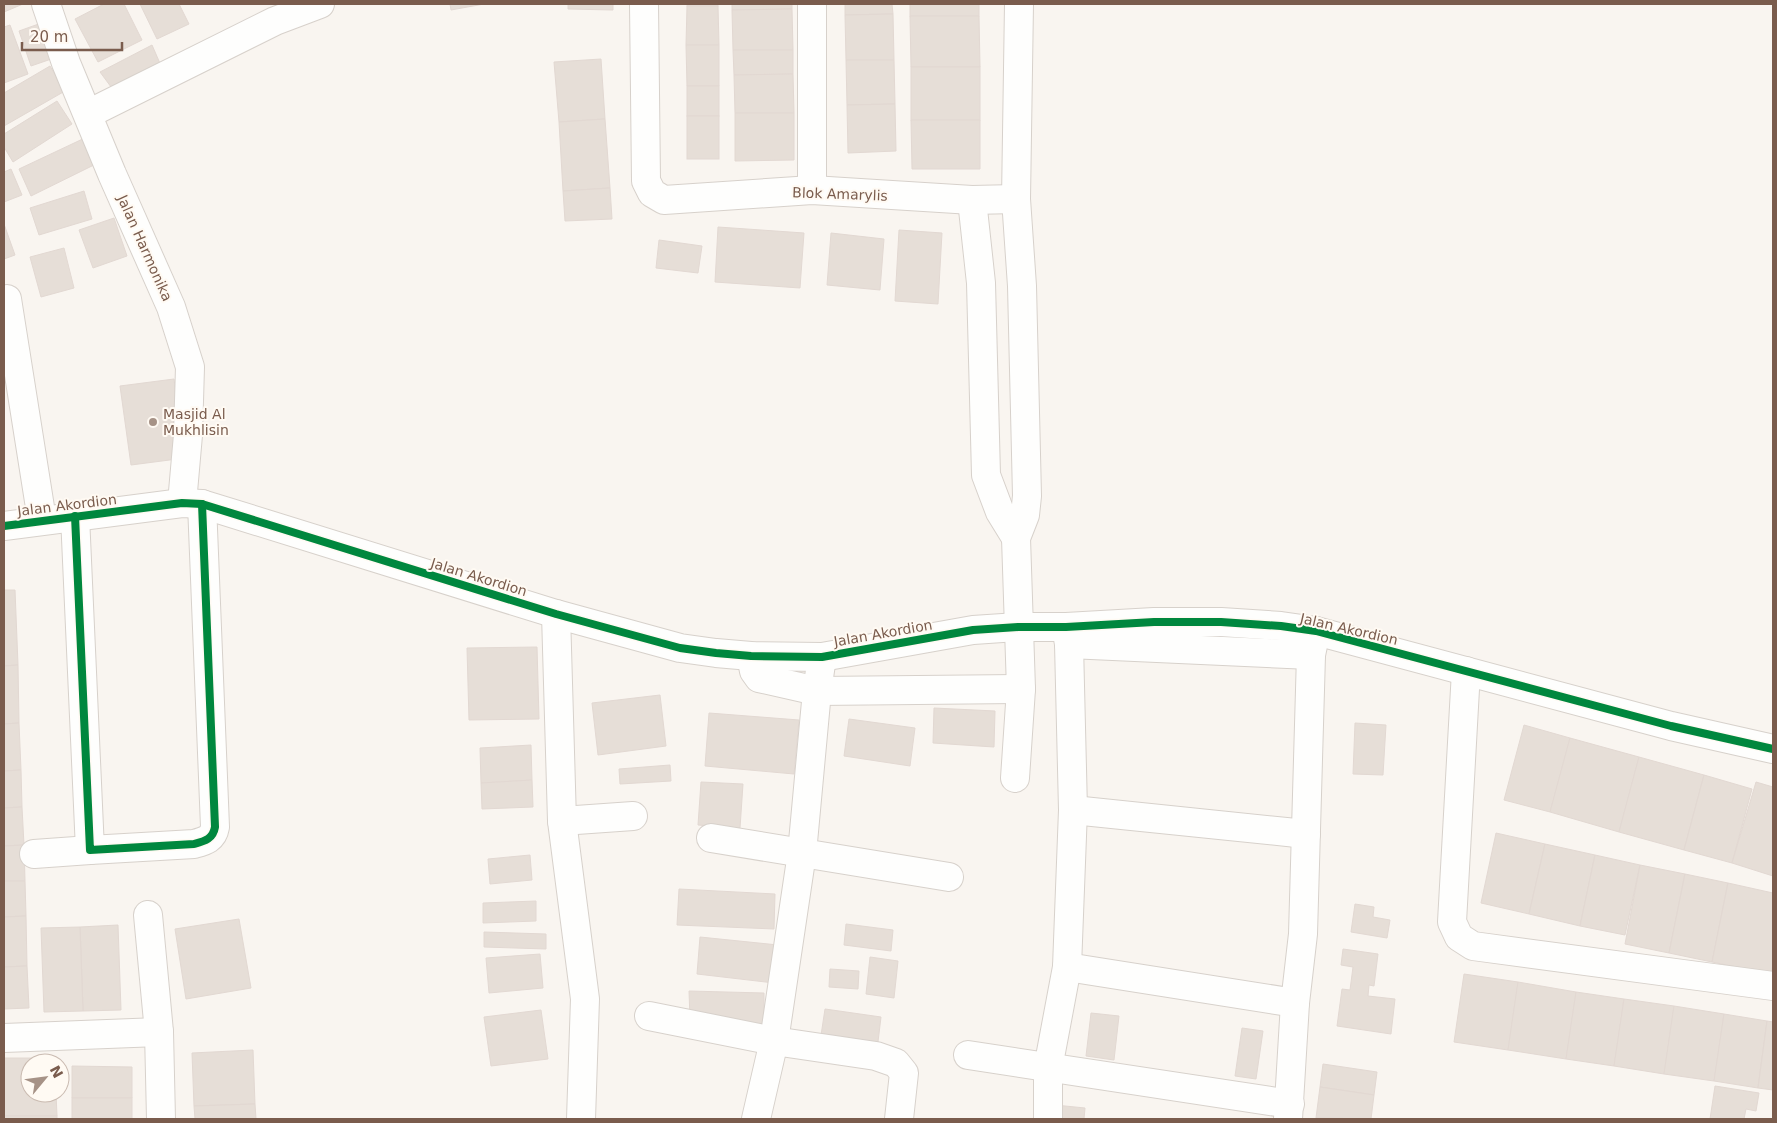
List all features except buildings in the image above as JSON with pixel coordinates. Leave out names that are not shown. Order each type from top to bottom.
[{"type":"street","name":"Jalan Harmonika","points":[[46,4],[66,63],[112,174],[171,307],[190,367],[188,435],[214,802],[214,834],[210,838],[194,844],[90,850]]},
{"type":"street","points":[[88,114],[275,21],[320,4]]},
{"type":"street","name":"Blok Amarylis","points":[[644,4],[646,182],[652,192],[664,200],[812,190],[972,200],[1016,199]]},
{"type":"street","points":[[812,4],[812,190]]},
{"type":"street","points":[[1016,778],[1021,689],[1016,538],[1025,515],[1027,496],[1022,286],[1016,199],[1019,4]]},
{"type":"street","points":[[972,200],[981,282],[986,476],[1000,512],[1016,538]]},
{"type":"street","points":[[981,282],[1022,286]]},
{"type":"street","points":[[7,299],[42,520]]},
{"type":"street","name":"Jalan Akordion","points":[[4,526],[75,516],[192,504],[556,614],[680,648],[716,653],[750,656],[822,656],[973,630],[1018,627],[1068,635],[1314,643],[1466,671],[1671,726],[1773,749]]},
{"type":"street","points":[[34,854],[90,850],[75,516]]},
{"type":"street","points":[[556,614],[562,821],[585,999],[581,1119]]},
{"type":"street","points":[[1048,1119],[1048,1068],[1067,967],[1074,810],[1068,635]]},
{"type":"street","points":[[968,1055],[1289,1112],[1294,1003],[1303,934],[1314,643]]},
{"type":"street","points":[[750,656],[754,671],[759,678],[817,691],[1021,689]]},
{"type":"street","points":[[756,1119],[774,1041],[802,853],[822,656]]},
{"type":"street","points":[[1466,671],[1452,922],[1458,937],[1472,946],[1773,986]]},
{"type":"street","points":[[1074,810],[1306,834]]},
{"type":"street","points":[[562,821],[633,816]]},
{"type":"street","points":[[711,838],[949,877]]},
{"type":"street","points":[[148,915],[159,1032],[161,1119]]},
{"type":"street","points":[[1067,967],[1294,1003]]},
{"type":"street","points":[[649,1016],[774,1041],[876,1056],[896,1063],[904,1073],[899,1119]]},
{"type":"street","points":[[4,1038],[159,1032]]},
{"type":"cycle path","points":[[4,526],[182,503],[202,504],[556,614],[680,648],[751,656],[822,657],[973,630],[1018,627],[1066,627],[1154,622],[1221,622],[1281,626],[1316,631],[1671,726],[1773,749]]},
{"type":"cycle path","points":[[75,516],[90,850],[194,844],[210,837],[215,827],[202,504]]},
{"type":"place","name":"Masjid Al Mukhlisin","points":[[153,422]]}]
